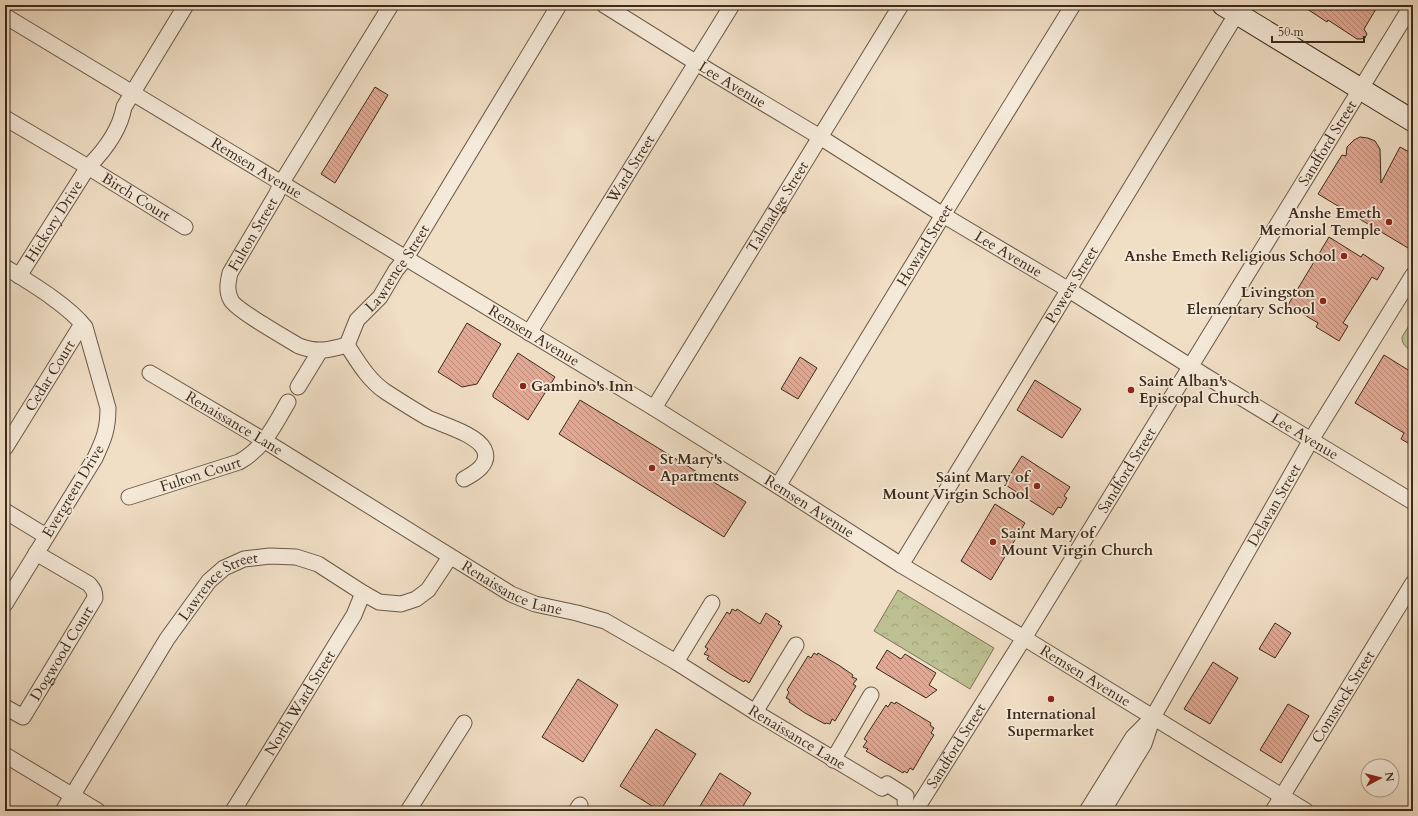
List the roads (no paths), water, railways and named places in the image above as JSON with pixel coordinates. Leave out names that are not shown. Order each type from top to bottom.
[{"type":"main road","points":[[1234,8],[1360,89],[1413,121]]},
{"type":"street","name":"Hickory Drive","points":[[19,276],[88,167],[92,150],[113,115],[124,107],[186,5]]},
{"type":"street","name":"Fulton Street","points":[[320,351],[309,350],[299,346],[235,306],[229,295],[228,280],[230,273],[276,195],[282,182],[391,5]]},
{"type":"street","name":"Lawrence Street","points":[[347,345],[357,320],[380,297],[396,270],[406,258],[558,5]]},
{"type":"street","name":"Lee Avenue","points":[[604,5],[696,63],[820,137],[943,215],[1069,290],[1413,502]]},
{"type":"street","name":"Ward Street","points":[[529,333],[732,5]]},
{"type":"street","name":"Talmadge Street","points":[[654,408],[901,5]]},
{"type":"street","name":"Howard Street","points":[[778,486],[1073,5]]},
{"type":"street","name":"Sandford Street","points":[[912,807],[1024,638],[1412,5]]},
{"type":"street","name":"Powers Street","points":[[901,565],[1069,290],[1234,8]]},
{"type":"street","name":"Remsen Avenue","points":[[5,16],[654,408],[901,565],[1024,638],[1306,811]]},
{"type":"street","name":"Birch Court","points":[[5,118],[185,227]]},
{"type":"street","name":"Evergreen Drive","points":[[5,267],[61,305],[79,319],[85,327],[108,408],[105,438],[95,458],[5,604]]},
{"type":"street","name":"Delavan Street","points":[[1103,811],[1144,744],[1154,717],[1311,440],[1413,275]]},
{"type":"street","name":"Cedar Court","points":[[5,448],[82,324]]},
{"type":"street","points":[[298,388],[320,351],[347,345],[372,380],[386,392],[427,417],[472,438],[480,444],[485,451],[483,465],[477,472],[464,479]]},
{"type":"street","name":"Renaissance Lane","points":[[150,373],[265,441],[511,594],[536,604],[605,621],[676,662],[833,760],[882,788],[887,784],[906,796],[912,807]]},
{"type":"street","points":[[265,441],[288,402]]},
{"type":"street","name":"Fulton Court","points":[[129,497],[239,462],[256,451],[265,441]]},
{"type":"street","points":[[5,511],[46,536]]},
{"type":"street","name":"Dogwood Court","points":[[5,707],[22,717],[95,598],[94,589],[89,584],[36,553]]},
{"type":"street","name":"Lawrence Street","points":[[63,811],[167,639],[210,581],[224,568],[244,559],[270,556],[296,557],[318,564],[379,602],[401,604],[416,599],[428,590],[450,557]]},
{"type":"street","name":"Comstock Street","points":[[1274,811],[1413,583]]},
{"type":"street","name":"North Ward Street","points":[[234,811],[354,615],[363,593]]},
{"type":"street","points":[[676,662],[712,603]]},
{"type":"street","points":[[755,712],[796,645]]},
{"type":"street","points":[[833,760],[871,695]]},
{"type":"street","name":"Delavan Street","points":[[1087,811],[1133,737],[1154,717]]},
{"type":"street","points":[[408,811],[464,723]]},
{"type":"street","points":[[5,755],[98,811]]},
{"type":"place","name":"Anshe Emeth Memorial Temple","points":[[1389,222]]},
{"type":"place","name":"Anshe Emeth Religious School","points":[[1344,256]]},
{"type":"place","name":"Livingston Elementary School","points":[[1323,301]]},
{"type":"place","name":"Gambino's Inn","points":[[523,386]]},
{"type":"place","name":"Saint Alban's Episcopal Church","points":[[1131,390]]},
{"type":"place","name":"St Mary's Apartments","points":[[652,468]]},
{"type":"place","name":"Saint Mary of Mount Virgin School","points":[[1037,486]]},
{"type":"place","name":"Saint Mary of Mount Virgin Church","points":[[993,542]]},
{"type":"place","name":"International Supermarket","points":[[1051,699]]}]
